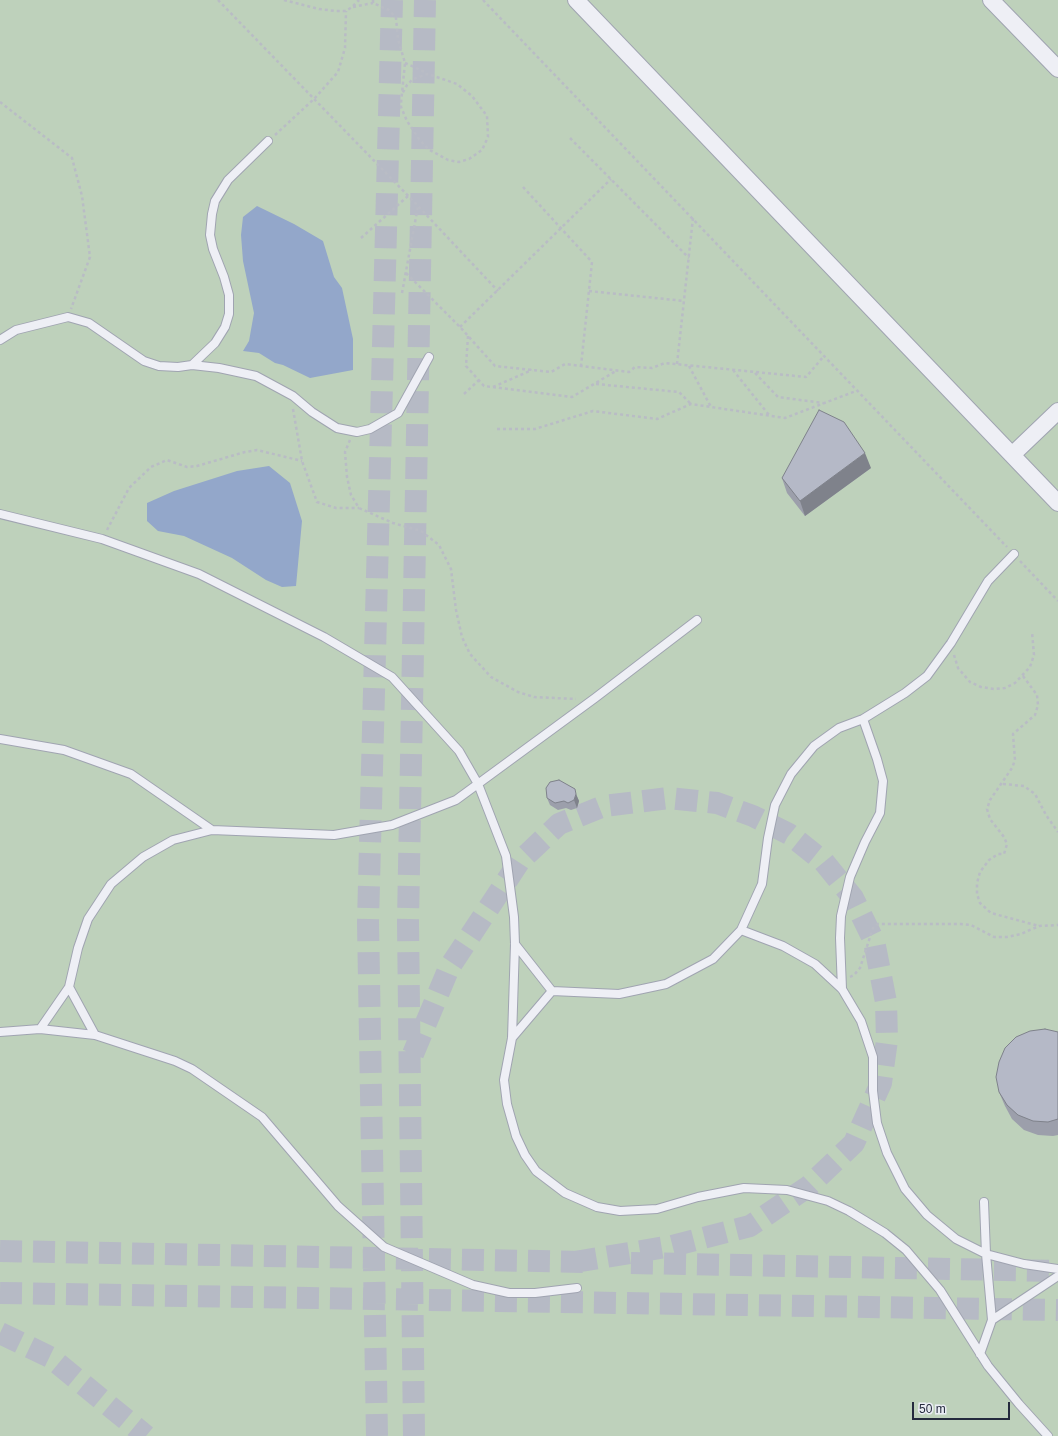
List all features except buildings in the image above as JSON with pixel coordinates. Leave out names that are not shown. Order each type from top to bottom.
[{"type":"street","points":[[576,0],[1058,503]]},
{"type":"street","points":[[991,0],[1058,69]]},
{"type":"street","points":[[1012,455],[1058,411]]},
{"type":"lane","points":[[192,366],[215,343],[225,327],[229,314],[229,295],[213,249],[210,235],[215,201],[228,180],[268,141]]},
{"type":"lane","points":[[0,340],[16,330],[68,317],[89,323],[144,361],[166,366],[219,368],[256,376],[293,396],[312,412],[337,428],[357,432],[370,429],[398,412],[429,357]]},
{"type":"lane","points":[[0,514],[102,539],[198,574],[324,637],[392,677],[459,751],[478,784],[506,856],[514,917],[515,944],[512,1038],[504,1080],[507,1104],[516,1136],[525,1155],[536,1171],[555,1187],[565,1193],[597,1207],[620,1211],[657,1209],[698,1197],[744,1188],[787,1190],[828,1201],[866,1220],[906,1250],[940,1290],[980,1354],[1019,1404],[1048,1436]]},
{"type":"lane","points":[[515,944],[552,991],[619,994],[666,984],[713,959],[741,930],[762,884],[768,838],[775,805],[791,774],[814,746],[839,728],[863,719],[905,693],[927,676],[951,643],[988,581],[1014,554]]},
{"type":"lane","points":[[40,1029],[69,988],[78,948],[88,919],[111,884],[143,857],[173,840],[212,830],[334,835],[392,825],[456,800],[595,698],[697,620]]},
{"type":"lane","points":[[842,989],[840,938],[842,916],[847,892],[856,863],[880,813],[883,781],[878,760],[863,719]]},
{"type":"lane","points":[[0,739],[64,750],[132,774],[212,830]]},
{"type":"lane","points":[[741,930],[783,946],[815,964],[842,989],[860,1021],[873,1057],[873,1091],[877,1123],[887,1153],[905,1189],[927,1215],[956,1239],[986,1254],[1024,1264],[1058,1269]]},
{"type":"lane","points":[[69,988],[95,1035]]},
{"type":"lane","points":[[512,1038],[552,991]]},
{"type":"lane","points":[[0,1032],[40,1029],[95,1035],[175,1061],[192,1069],[262,1117],[338,1206],[384,1247],[473,1285],[509,1293],[534,1293],[577,1288]]},
{"type":"lane","points":[[980,1354],[992,1320],[986,1254],[984,1202]]},
{"type":"lane","points":[[992,1320],[1058,1276]]},
{"type":"path","points":[[218,0],[498,290]]},
{"type":"path","points":[[284,0],[319,9],[346,10],[373,1],[389,10],[396,18],[398,39],[405,63],[402,107],[407,121],[428,149],[448,160],[459,162],[475,156],[482,150],[488,137],[488,116],[472,96],[457,84],[428,74],[405,63]]},
{"type":"path","points":[[352,7],[358,0]]},
{"type":"path","points":[[483,0],[1058,601]]},
{"type":"path","points":[[268,141],[314,99],[338,72],[345,48],[346,10]]},
{"type":"path","points":[[402,94],[407,85],[413,79],[428,74]]},
{"type":"path","points":[[0,102],[72,158],[82,196],[90,257],[68,317]]},
{"type":"path","points":[[570,138],[689,258]]},
{"type":"path","points":[[460,327],[611,179]]},
{"type":"path","points":[[523,187],[592,262],[581,366]]},
{"type":"path","points":[[362,238],[408,196]]},
{"type":"path","points":[[402,292],[418,206]]},
{"type":"path","points":[[677,364],[693,218]]},
{"type":"path","points":[[406,273],[460,327],[494,366],[551,372],[565,364],[629,372],[635,367],[652,368],[665,363],[806,378],[824,356]]},
{"type":"path","points":[[589,291],[684,301]]},
{"type":"path","points":[[468,336],[466,366],[484,386],[572,397],[617,371]]},
{"type":"path","points":[[689,365],[711,407]]},
{"type":"path","points":[[492,387],[532,370]]},
{"type":"path","points":[[733,370],[770,415]]},
{"type":"path","points":[[754,372],[778,397],[823,403]]},
{"type":"path","points":[[464,394],[479,380]]},
{"type":"path","points":[[596,384],[678,392],[691,404]]},
{"type":"path","points":[[497,428],[535,429],[593,411],[657,419],[691,404],[784,418],[856,390]]},
{"type":"path","points":[[293,396],[293,411],[302,461],[317,502],[336,508],[359,508],[393,523],[421,531],[439,545],[451,569],[456,610],[462,637],[470,654],[491,677],[518,692],[534,697],[595,698]]},
{"type":"path","points":[[357,432],[349,442],[345,452],[347,477],[352,495],[359,508]]},
{"type":"path","points":[[102,539],[129,488],[151,467],[166,460],[187,467],[198,466],[256,450],[302,461]]},
{"type":"path","points":[[951,643],[958,668],[970,682],[981,687],[994,689],[1005,688],[1015,683],[1030,667],[1034,655],[1032,632]]},
{"type":"path","points":[[1023,676],[1037,695],[1038,705],[1035,715],[1013,734],[1015,760],[1012,768],[990,800],[988,809],[990,819],[1004,837],[1007,844],[1004,854],[998,854],[989,860],[980,872],[977,883],[977,894],[980,903],[991,913],[1039,926],[1058,925]]},
{"type":"path","points":[[1002,784],[1024,786],[1035,794],[1046,815],[1058,832]]},
{"type":"path","points":[[842,980],[854,975],[860,968],[873,928],[878,924],[971,925],[994,937],[1007,937],[1021,934],[1039,926]]},
{"type":"green space","points":[[0,0],[1058,0],[1058,1436],[0,1436]]},
{"type":"water","points":[[257,206],[294,224],[323,241],[334,277],[342,288],[353,339],[353,370],[310,378],[283,365],[275,363],[259,353],[243,351],[249,341],[254,313],[243,261],[241,235],[243,217]]},
{"type":"water","points":[[269,466],[290,483],[302,521],[296,586],[282,587],[266,580],[232,558],[184,536],[158,531],[147,521],[147,503],[174,491],[237,471]]},
{"type":"tunnel","points":[[377,1436],[368,922],[392,0]]},
{"type":"tunnel","points":[[414,1436],[408,922],[425,0]]},
{"type":"tunnel","points":[[413,1054],[449,968],[519,862],[559,824],[604,806],[669,798],[717,803],[753,816],[789,834],[824,862],[853,898],[874,941],[886,1002],[887,1040],[881,1083],[854,1143],[809,1186],[750,1226],[672,1246],[575,1262]]},
{"type":"tunnel","points":[[0,1251],[589,1262]]},
{"type":"tunnel","points":[[631,1263],[1058,1271]]},
{"type":"tunnel","points":[[0,1293],[1058,1310]]},
{"type":"tunnel","points":[[0,1333],[50,1357],[146,1436]]}]
